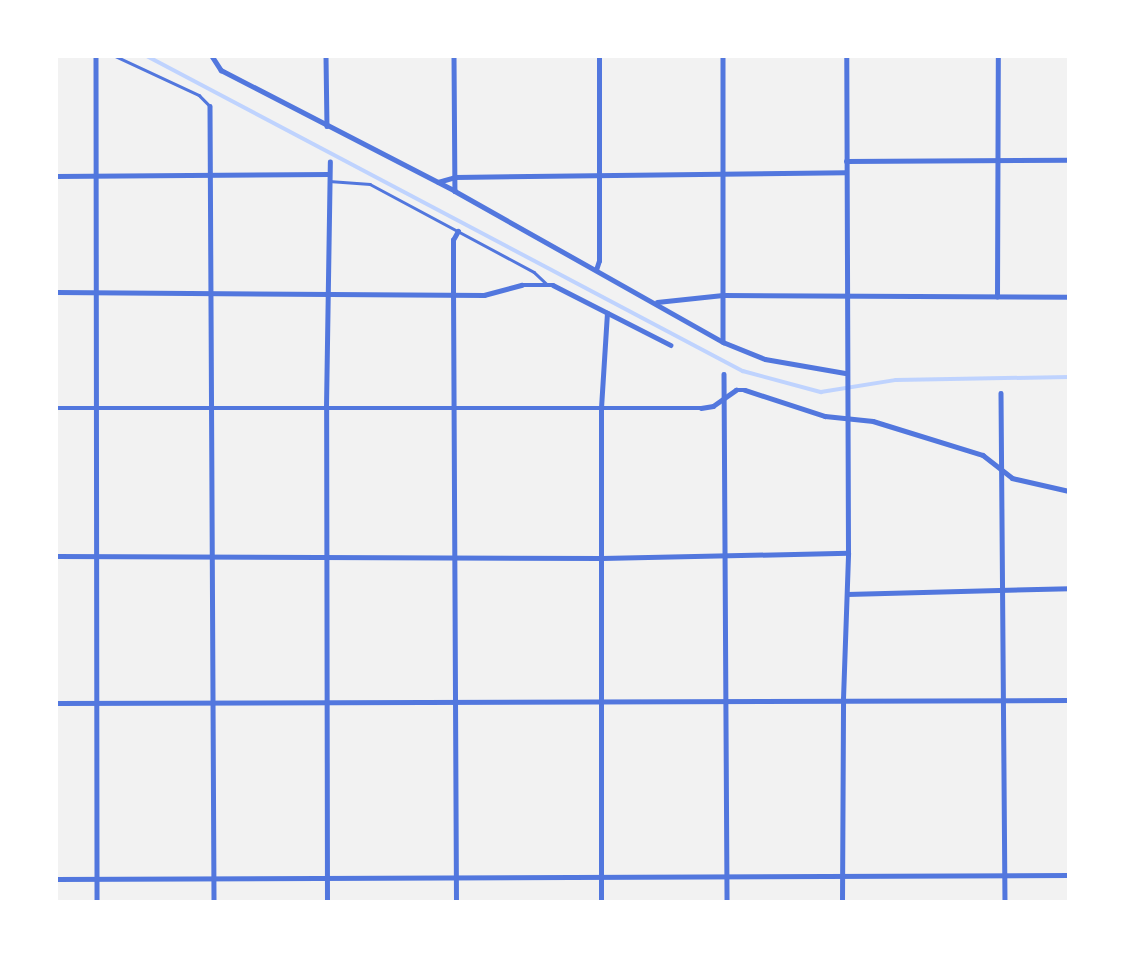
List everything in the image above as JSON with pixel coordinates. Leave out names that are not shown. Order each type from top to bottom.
[{"type":"street","points":[[96,56],[94,292],[97,902]]},
{"type":"street","points":[[212,56],[221,70],[454,191],[657,302],[723,342],[765,359],[845,373]]},
{"type":"street","points":[[326,56],[327,126]]},
{"type":"street","points":[[454,56],[454,191]]},
{"type":"street","points":[[596,270],[599,261],[599,56]]},
{"type":"street","points":[[723,56],[723,342]]},
{"type":"street","points":[[842,902],[843,699],[848,553],[848,419],[845,373],[846,56]]},
{"type":"street","points":[[997,297],[998,56]]},
{"type":"street","points":[[210,106],[214,902]]},
{"type":"street","points":[[846,161],[1069,160]]},
{"type":"street","points":[[327,902],[326,407],[330,162]]},
{"type":"street","points":[[437,182],[455,177],[724,176],[846,172]]},
{"type":"street","points":[[56,176],[329,174]]},
{"type":"street","points":[[456,902],[453,240],[458,231]]},
{"type":"street","points":[[56,292],[484,295],[522,285],[547,284],[568,291],[671,345]]},
{"type":"street","points":[[657,302],[723,295],[1069,297]]},
{"type":"street","points":[[601,902],[601,408],[607,313]]},
{"type":"street","points":[[724,374],[727,902]]},
{"type":"street","points":[[56,408],[701,408],[724,399],[736,390],[745,390],[825,416],[873,421],[983,455],[1003,473],[1021,482],[1069,491]]},
{"type":"street","points":[[1001,393],[1005,902]]},
{"type":"street","points":[[56,556],[602,558],[848,553]]},
{"type":"street","points":[[847,594],[1004,592],[1069,588]]},
{"type":"street","points":[[56,703],[603,699],[1069,700]]},
{"type":"street","points":[[56,879],[1069,875]]},
{"type":"lane","points":[[115,56],[199,95],[210,106]]},
{"type":"lane","points":[[329,181],[370,184],[534,272],[547,284]]},
{"type":"waterway","points":[[147,56],[743,371],[821,392],[896,380],[1069,377]]}]
